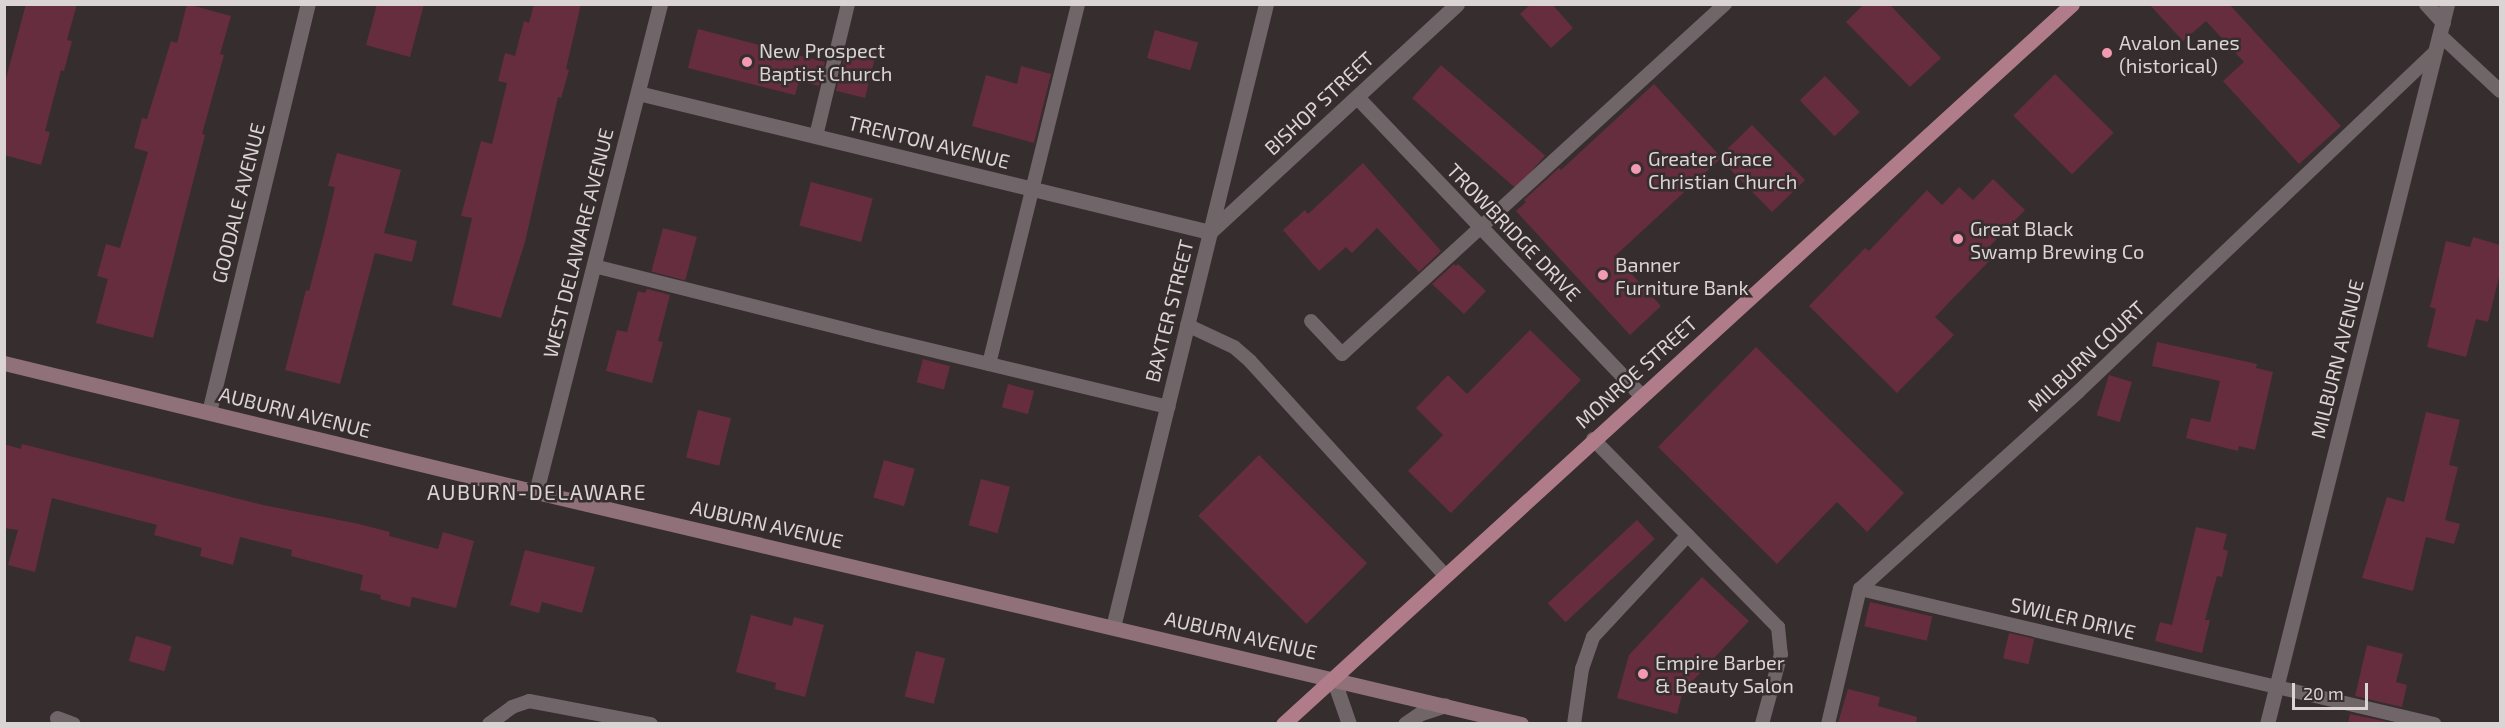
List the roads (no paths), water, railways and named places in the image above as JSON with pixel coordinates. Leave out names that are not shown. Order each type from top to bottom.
[{"type":"main road","name":"MONROE STREET","points":[[1283,723],[2069,5]]},
{"type":"street","name":"GOODALE AVENUE","points":[[208,412],[308,4]]},
{"type":"street","name":"WEST DELAWARE AVENUE","points":[[536,492],[660,4]]},
{"type":"street","name":"BAXTER STREET","points":[[1113,627],[1266,4]]},
{"type":"street","name":"BISHOP STREET","points":[[1210,232],[1457,4]]},
{"type":"street","points":[[2426,4],[2441,29]]},
{"type":"street","name":"MILBURN AVENUE","points":[[2268,723],[2447,4]]},
{"type":"street","name":"TRENTON AVENUE","points":[[638,93],[1210,232]]},
{"type":"street","name":"TROWBRIDGE DRIVE","points":[[1357,97],[1641,395]]},
{"type":"street","name":"AUBURN AVENUE","points":[[4,363],[536,492],[1521,723]]},
{"type":"street","points":[[1333,678],[1349,723]]},
{"type":"street","points":[[1405,723],[1421,713],[1446,705]]},
{"type":"street","points":[[57,718],[73,723]]},
{"type":"lane","points":[[816,136],[848,4]]},
{"type":"lane","points":[[989,364],[1078,4]]},
{"type":"lane","points":[[1311,321],[1342,354],[1725,4]]},
{"type":"lane","points":[[2441,29],[2500,91]]},
{"type":"lane","name":"MILBURN COURT","points":[[1860,589],[2079,391],[2435,52]]},
{"type":"lane","points":[[594,266],[1167,406]]},
{"type":"lane","points":[[1187,325],[1234,347],[1250,361],[1445,575]]},
{"type":"lane","points":[[1593,439],[1778,627],[1781,654],[1762,723]]},
{"type":"lane","points":[[1574,723],[1582,669],[1593,637],[1688,536]]},
{"type":"lane","points":[[1828,723],[1860,589]]},
{"type":"lane","name":"SWILER DRIVE","points":[[1860,589],[2434,723]]},
{"type":"lane","points":[[489,723],[512,707],[529,701],[651,723]]},
{"type":"place","name":"Avalon Lanes (historical)","points":[[2107,53]]},
{"type":"place","name":"New Prospect Baptist Church","points":[[747,62]]},
{"type":"place","name":"Greater Grace Christian Church","points":[[1636,169]]},
{"type":"place","name":"Great Black Swamp Brewing Co","points":[[1958,239]]},
{"type":"place","name":"Banner Furniture Bank","points":[[1603,275]]},
{"type":"place","name":"Empire Barber & Beauty Salon","points":[[1643,674]]},
{"type":"district","name":"AUBURN-DELAWARE","points":[[537,492]]}]
